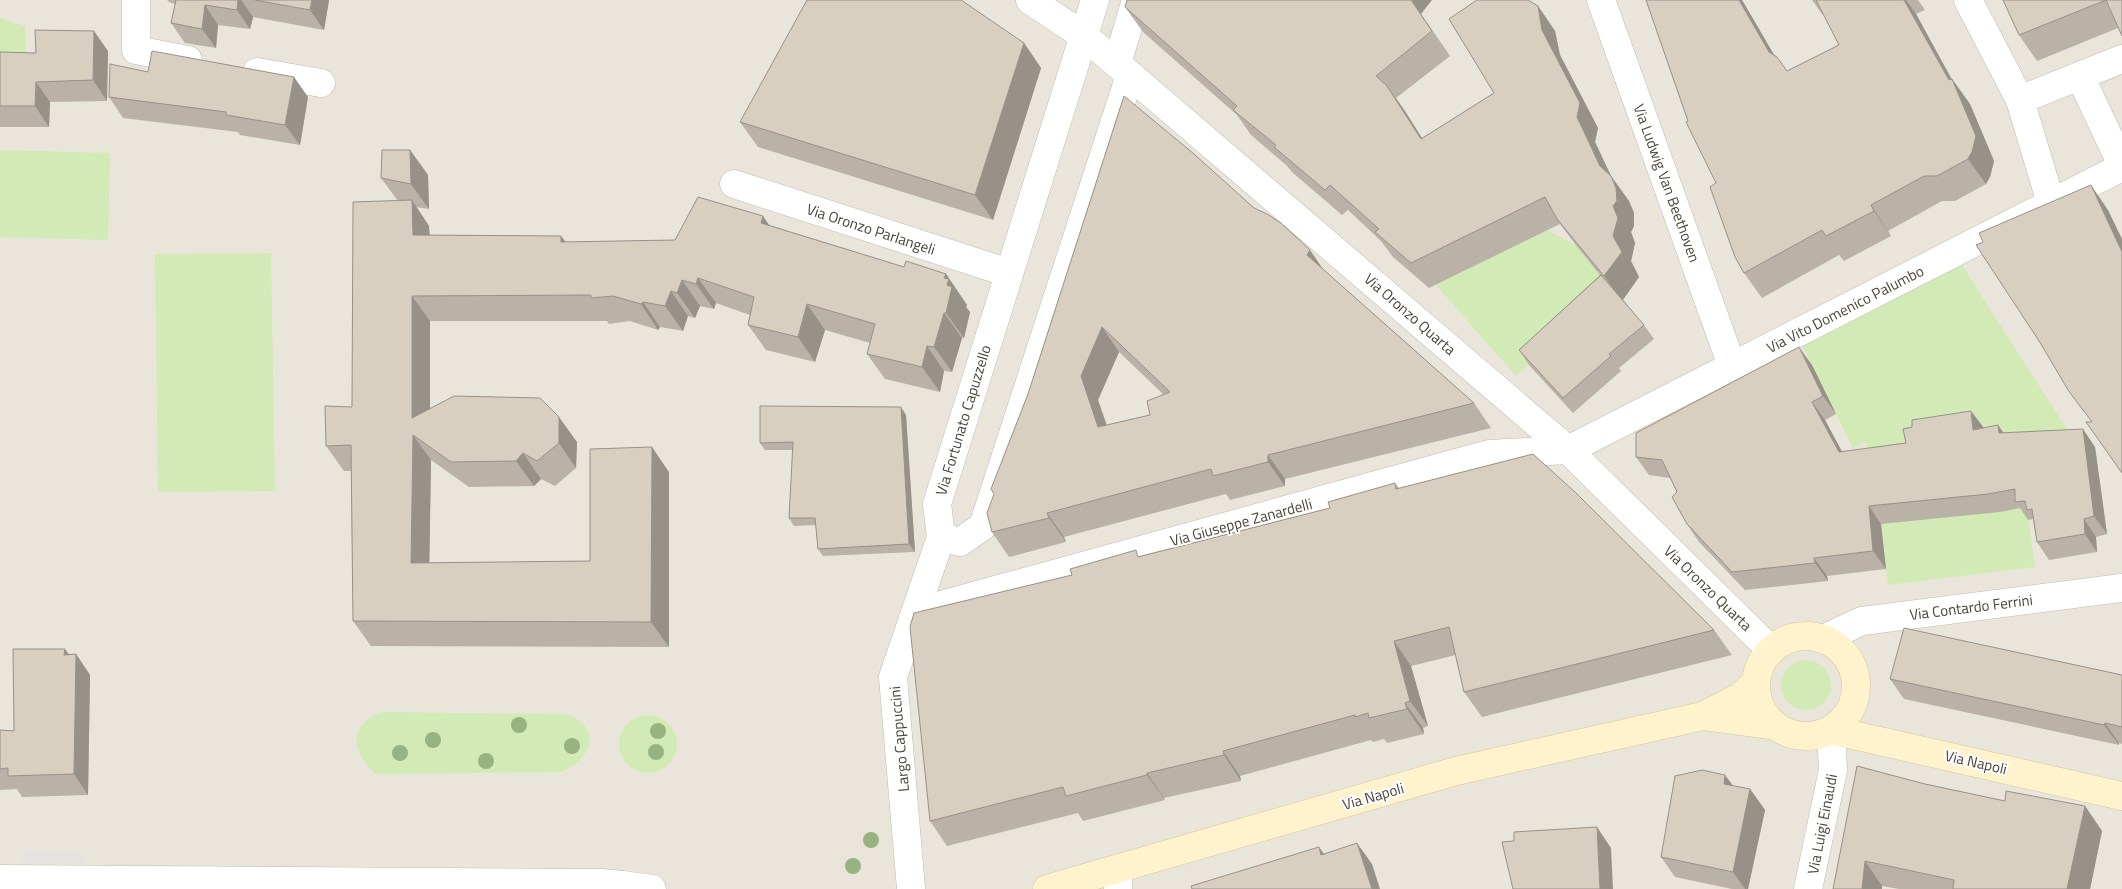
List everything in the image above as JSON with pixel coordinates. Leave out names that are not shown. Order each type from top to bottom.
[{"type":"main road","points":[[1810,636],[1824,639],[1838,647],[1849,659],[1855,674],[1856,691],[1852,706],[1843,720],[1831,730],[1817,735],[1803,736],[1789,733],[1776,726],[1764,714],[1758,699],[1756,682],[1764,659],[1771,650],[1783,641],[1796,637],[1810,636]]},
{"type":"main road","name":"Via Napoli","points":[[1047,889],[1118,880],[1456,771],[1703,716],[1740,698],[1756,682]]},
{"type":"main road","name":"Via Napoli","points":[[1703,716],[1776,726]]},
{"type":"main road","name":"Via Napoli","points":[[1831,730],[2122,796]]},
{"type":"street","points":[[136,0],[136,50],[321,83]]},
{"type":"street","name":"Via Oronzo Quarta","points":[[1030,0],[1084,36],[1124,69],[1568,450],[1771,650]]},
{"type":"street","name":"Via Fortunato Capuzzello","points":[[941,537],[936,504],[1095,0]]},
{"type":"street","points":[[941,537],[960,542],[983,526],[1124,69],[1136,0]]},
{"type":"street","name":"Via Ludwig Van Beethoven","points":[[1601,0],[1732,366]]},
{"type":"street","points":[[1968,0],[2020,100],[2051,203]]},
{"type":"street","points":[[2020,100],[2122,59]]},
{"type":"street","points":[[2080,76],[2122,166]]},
{"type":"street","name":"Via Vito Domenico Palumbo","points":[[1568,450],[2122,166]]},
{"type":"street","name":"Via Oronzo Parlangeli","points":[[734,184],[1009,273]]},
{"type":"street","name":"Via Giuseppe Zanardelli","points":[[916,612],[1489,454],[1568,450]]},
{"type":"street","name":"Largo Cappuccini","points":[[911,889],[893,677],[941,537]]},
{"type":"street","name":"Via Contardo Ferrini","points":[[1824,639],[1862,621],[2122,588]]},
{"type":"street","name":"Via Luigi Einaudi","points":[[1808,889],[1834,770],[1831,730]]},
{"type":"street","points":[[0,879],[592,883],[652,889]]},
{"type":"shaded area","points":[[0,0],[2122,0],[2122,889],[0,889]]},
{"type":"shaded area","points":[[23,851],[84,852],[84,864],[22,863]]},
{"type":"green space","points":[[0,18],[25,26],[26,55],[0,54]]},
{"type":"green space","points":[[0,150],[110,153],[108,240],[0,237]]},
{"type":"green space","points":[[1546,230],[1575,244],[1612,289],[1516,376],[1435,284]]},
{"type":"green space","points":[[271,253],[275,491],[158,492],[155,254]]},
{"type":"green space","points":[[1960,262],[2079,448],[1986,447],[1983,424],[1959,427],[2027,507],[2035,567],[1888,585],[1876,467],[1865,442],[1853,448],[1802,345]]},
{"type":"green space","points":[[1806,660],[1816,662],[1824,667],[1829,675],[1831,685],[1829,695],[1824,703],[1816,708],[1806,710],[1796,708],[1788,703],[1783,695],[1781,685],[1783,675],[1788,667],[1796,662]]},
{"type":"green space","points":[[386,712],[564,714],[574,717],[583,724],[588,731],[588,747],[578,762],[561,772],[375,774],[361,756],[358,749],[357,735],[365,722],[370,718]]},
{"type":"green space","points":[[642,715],[654,715],[669,723],[677,738],[677,750],[669,765],[654,773],[642,773],[627,765],[619,750],[619,738],[627,723]]},
{"type":"building","points":[[176,0],[238,0],[237,10],[205,5],[202,29],[171,23]]},
{"type":"building","points":[[255,0],[312,0],[310,10]]},
{"type":"building","points":[[807,0],[961,0],[1024,43],[975,195],[740,122]]},
{"type":"building","points":[[1127,0],[1411,0],[1432,31],[1376,76],[1387,86],[1421,139],[1494,93],[1449,19],[1477,0],[1528,0],[1538,6],[1542,30],[1580,103],[1577,117],[1600,166],[1611,176],[1616,188],[1617,201],[1613,206],[1618,218],[1613,236],[1622,252],[1604,276],[1557,219],[1545,197],[1411,263],[1375,232],[1379,229],[1330,185],[1325,190],[1274,147],[1276,145],[1233,110],[1237,106],[1125,7]]},
{"type":"building","points":[[1646,0],[1739,0],[1769,52],[1777,57],[1787,71],[1839,45],[1816,0],[1904,0],[1949,80],[1952,79],[1976,136],[1972,152],[1968,159],[1937,176],[1924,176],[1871,205],[1874,211],[1826,236],[1822,230],[1744,273],[1735,257],[1710,187],[1716,183],[1686,122],[1688,121]]},
{"type":"building","points":[[2003,0],[2106,0],[2019,35]]},
{"type":"building","points":[[2106,0],[2122,0],[2122,36]]},
{"type":"building","points":[[35,30],[94,31],[93,80],[36,82],[35,106],[0,106],[0,52],[36,53]]},
{"type":"building","points":[[152,51],[294,77],[285,125],[226,115],[226,112],[109,97],[110,64],[148,72]]},
{"type":"building","points":[[1124,96],[1194,154],[1254,208],[1281,223],[1310,250],[1307,255],[1474,403],[1268,455],[1268,462],[1213,476],[1211,469],[1047,513],[1049,518],[992,532],[987,513],[994,494],[991,489],[1028,394]],"holes":[[[1102,327],[1170,392],[1147,401],[1150,415],[1098,427],[1081,376]]]},
{"type":"building","points":[[382,150],[410,150],[411,184],[381,178]]},
{"type":"building","points":[[2091,185],[2122,252],[2122,473],[2086,422],[2092,422],[2068,390],[2041,344],[1976,245],[1983,242],[1979,233]]},
{"type":"building","points":[[698,197],[763,216],[761,223],[904,267],[906,261],[946,274],[944,278],[949,279],[947,285],[952,287],[946,313],[944,313],[934,347],[927,346],[922,367],[867,354],[875,324],[807,304],[798,337],[748,325],[754,297],[698,278],[696,284],[682,280],[677,293],[671,291],[665,306],[643,302],[641,304],[613,296],[591,298],[591,295],[412,296],[412,418],[454,396],[540,398],[559,417],[559,443],[537,461],[523,453],[516,461],[451,462],[413,435],[411,563],[590,561],[590,449],[652,447],[651,622],[353,621],[351,445],[326,446],[325,406],[352,407],[353,202],[412,200],[413,235],[561,236],[561,242],[675,240]]},
{"type":"building","points":[[1601,275],[1644,325],[1609,354],[1611,356],[1563,398],[1519,350]]},
{"type":"building","points":[[1799,347],[1823,396],[1812,402],[1839,452],[1906,443],[1903,429],[1912,427],[1912,420],[1971,411],[1973,430],[1998,425],[1999,433],[2083,429],[2094,516],[2084,519],[2085,534],[2037,542],[2032,509],[2027,510],[2025,501],[2015,502],[2015,489],[1988,494],[1869,506],[1873,551],[1814,558],[1815,563],[1732,572],[1687,524],[1672,497],[1677,492],[1662,460],[1636,457],[1636,433]]},
{"type":"building","points":[[760,406],[901,407],[909,544],[818,549],[815,518],[789,518],[793,442],[760,443]]},
{"type":"building","points":[[1533,454],[1575,492],[1714,630],[1464,692],[1449,627],[1394,641],[1410,701],[1405,703],[1407,709],[1369,718],[1368,713],[1355,717],[1355,715],[1223,751],[1224,755],[1147,773],[1147,775],[1066,796],[1063,787],[930,821],[910,627],[914,613],[1072,575],[1070,569],[1136,550],[1138,557],[1330,508],[1328,502],[1395,483],[1396,489]]},
{"type":"building","points":[[1904,628],[2122,675],[2122,727],[2105,723],[2104,725],[1890,679]]},
{"type":"building","points":[[13,649],[65,649],[64,655],[76,654],[74,774],[8,776],[8,768],[0,769],[0,730],[14,731]]},
{"type":"building","points":[[1857,766],[1925,784],[2005,801],[2006,791],[2085,806],[2067,889],[1953,889],[1954,880],[1865,861],[1862,889],[1833,889]]},
{"type":"building","points":[[1702,770],[1725,775],[1724,784],[1750,789],[1733,872],[1661,857],[1675,776]]},
{"type":"building","points":[[1597,827],[1600,889],[1513,889],[1502,842],[1514,841],[1514,832]]},
{"type":"building","points":[[1357,843],[1372,889],[1192,889],[1191,886],[1319,847],[1321,855]]}]
